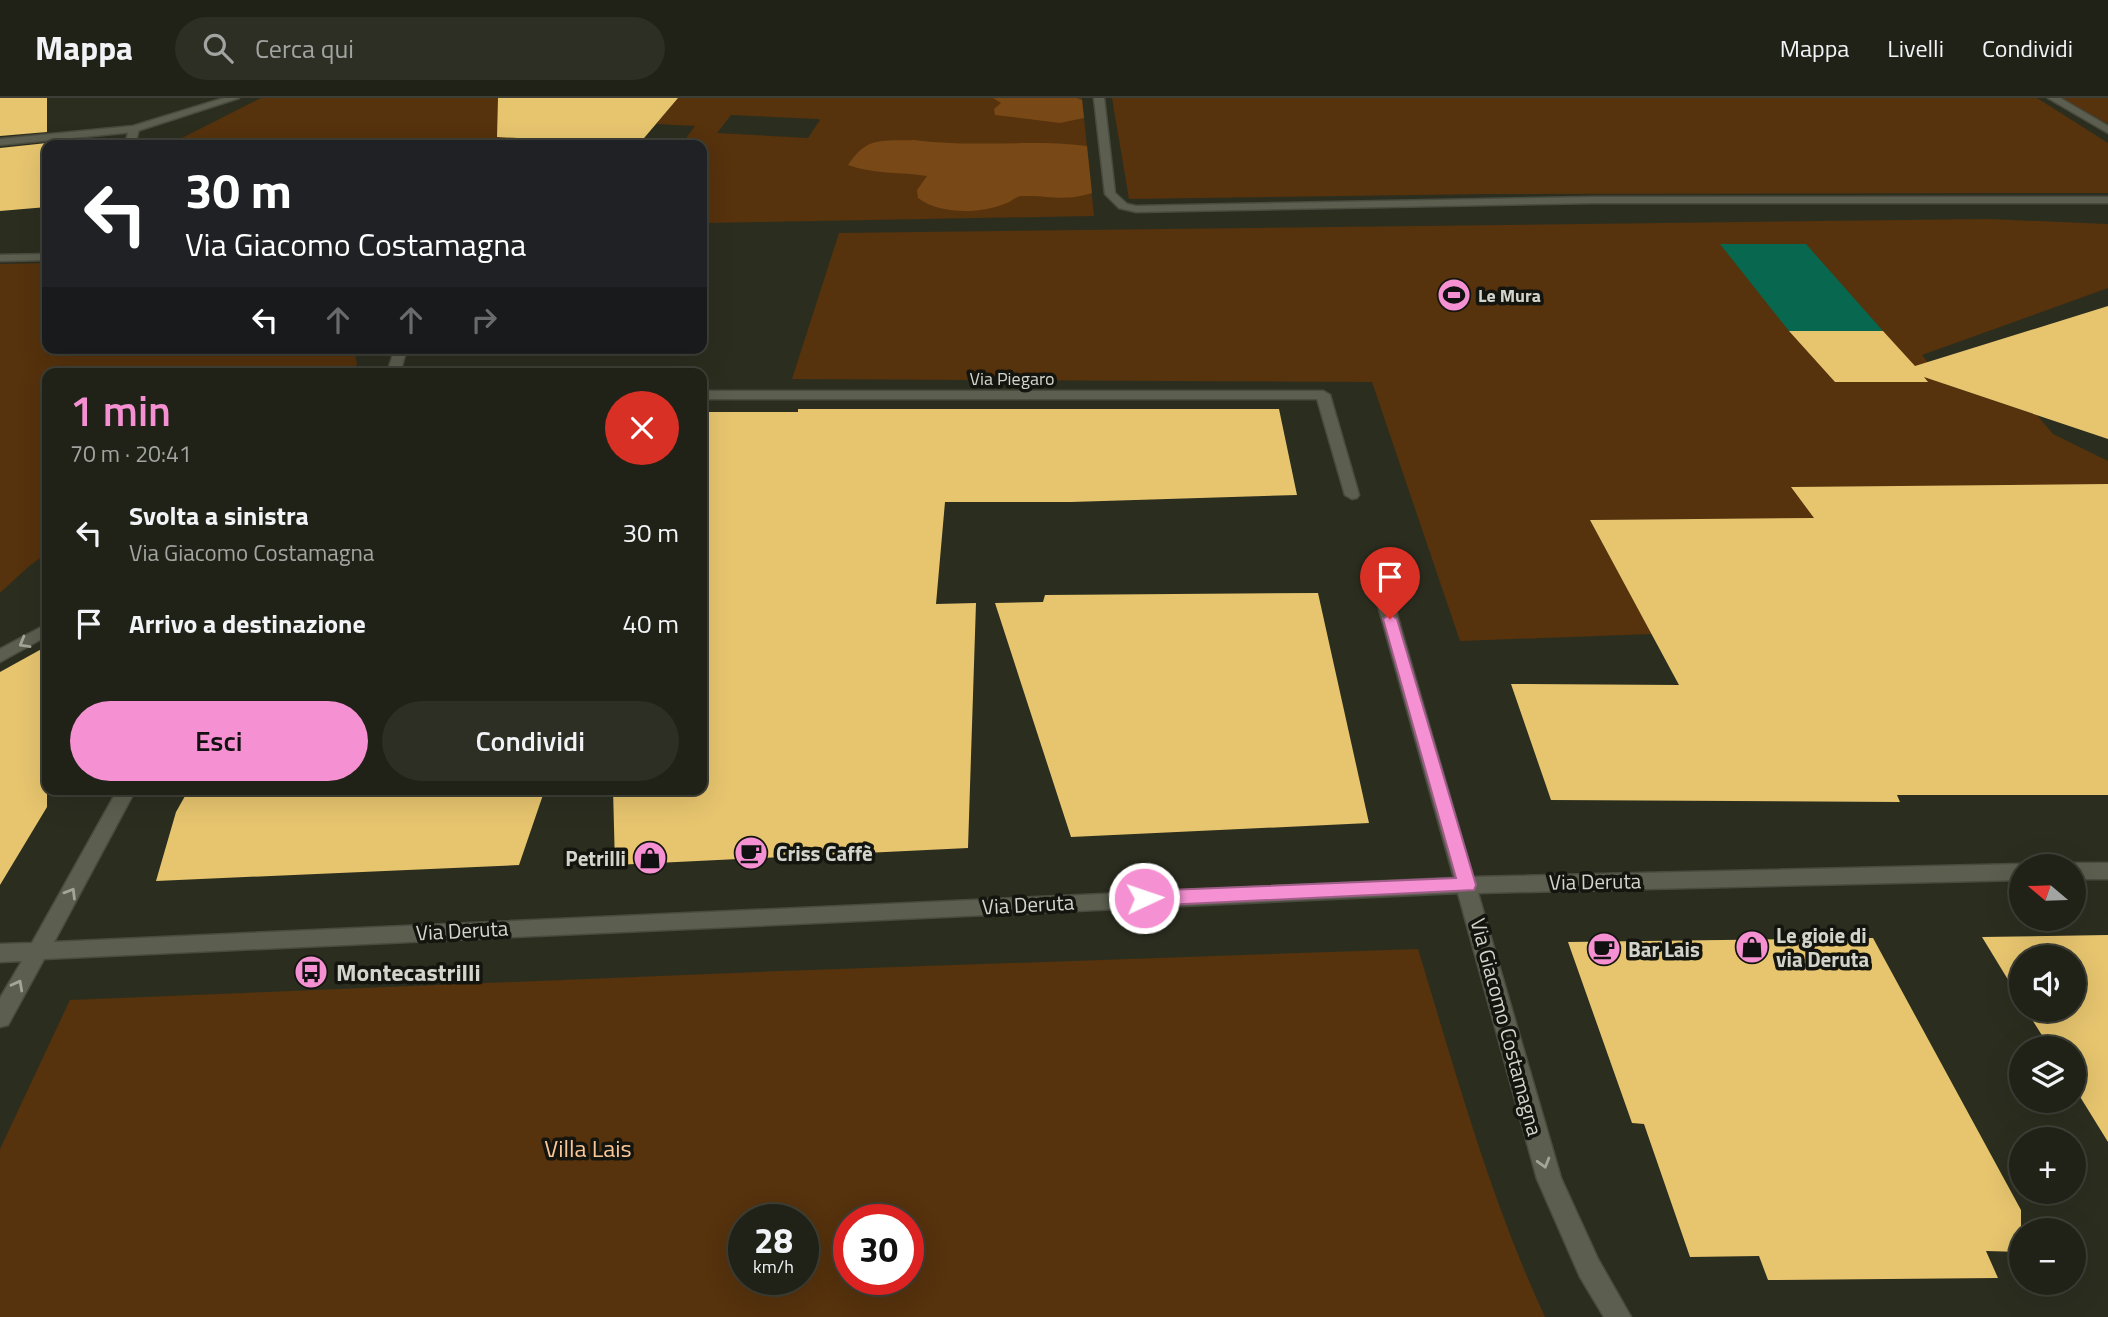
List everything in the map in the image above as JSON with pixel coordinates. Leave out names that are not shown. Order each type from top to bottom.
[{"type":"street","points":[[0,142],[134,129],[234,98]]},
{"type":"street","points":[[1099,98],[1110,194],[1123,206],[1136,209],[1568,200],[2108,200]]},
{"type":"street","points":[[2053,98],[2108,130]]},
{"type":"street","points":[[131,140],[134,129]]},
{"type":"street","points":[[0,258],[42,257]]},
{"type":"street","name":"Via Piegaro","points":[[707,395],[1322,396],[1352,495]]},
{"type":"street","name":"Via Giacomo Costamagna","points":[[1375,566],[1549,1179],[1589,1268],[1618,1317]]},
{"type":"street","points":[[0,656],[42,632]]},
{"type":"street","points":[[0,1018],[83,873],[124,795]]},
{"type":"street","points":[[2086,871],[2108,871]]},
{"type":"street","name":"Via Deruta","points":[[0,953],[1467,885],[2009,872]]},
{"type":"green space","points":[[261,98],[555,98],[515,138],[561,140],[178,140]]},
{"type":"green space","points":[[678,98],[1082,98],[1094,216],[707,223],[707,140],[685,140],[695,126],[656,124]],"holes":[[[731,115],[820,120],[808,138],[717,133]]]},
{"type":"green space","points":[[1112,98],[2037,98],[2108,143],[2108,193],[1486,194],[1129,199]]},
{"type":"green space","points":[[2062,98],[2108,98],[2108,124]]},
{"type":"green space","points":[[1988,219],[2108,224],[2108,288],[1922,355],[1945,384],[2037,415],[2053,434],[2108,461],[2108,620],[1763,519],[1590,520],[1652,634],[1460,641],[1372,382],[792,379],[839,233]]},
{"type":"green space","points":[[42,263],[42,354],[355,354],[357,364],[354,368],[42,368],[42,557],[0,593],[0,264]]},
{"type":"green space","name":"Villa Lais","points":[[1418,949],[1491,1181],[1507,1227],[1545,1317],[0,1317],[0,1149],[70,1000]]},
{"type":"shaded area","points":[[993,98],[1077,98],[1082,100],[1084,118],[1060,123],[995,115],[994,109],[1001,103]]},
{"type":"shaded area","points":[[914,140],[1087,146],[1092,193],[1065,198],[1020,196],[997,207],[973,211],[949,210],[927,204],[918,198],[917,190],[927,176],[848,165],[862,149],[876,142]]},
{"type":"shaded area","points":[[1720,244],[1806,244],[1883,331],[1789,331]]},
{"type":"building","points":[[0,98],[47,98],[47,132],[0,136]]},
{"type":"building","points":[[498,98],[678,98],[642,140],[497,137]]},
{"type":"building","points":[[42,144],[42,207],[0,211],[0,148]]},
{"type":"building","points":[[2108,306],[2108,439],[1924,377],[1928,382],[1835,382],[1789,331],[1883,331],[1915,366]]},
{"type":"building","points":[[798,409],[1279,409],[1297,495],[1071,502],[945,502],[936,604],[976,603],[968,848],[615,865],[613,795],[707,795],[707,412],[798,412]]},
{"type":"building","points":[[2108,484],[2108,795],[1897,795],[1900,802],[1551,800],[1511,684],[1679,685],[1590,520],[1814,518],[1791,487]]},
{"type":"building","points":[[1318,593],[1369,823],[1071,837],[995,603],[1043,602],[1045,595]]},
{"type":"building","points":[[42,649],[42,795],[47,795],[47,807],[0,885],[0,672]]},
{"type":"building","points":[[186,795],[543,795],[519,865],[156,881],[176,812]]},
{"type":"building","points":[[2108,935],[2108,1142],[2086,1106],[2086,1036],[2042,1036],[2034,1022],[2086,1022],[2086,945],[2009,945],[2009,981],[1982,937]]},
{"type":"building","points":[[1873,938],[2009,1188],[2009,1204],[2018,1204],[2021,1210],[2021,1218],[2009,1218],[2009,1252],[1986,1251],[1998,1278],[1768,1280],[1759,1256],[1690,1257],[1644,1124],[1632,1123],[1568,942]]},
{"type":"place","name":"Le Mura","points":[[1454,295]]},
{"type":"place","name":"Criss Caffè","points":[[751,853]]},
{"type":"place","name":"Petrilli","points":[[650,858]]},
{"type":"place","name":"Le gioie di via Deruta","points":[[1752,947]]},
{"type":"place","name":"Bar Lais","points":[[1604,949]]},
{"type":"place","name":"Montecastrilli","points":[[311,972]]},
{"type":"route","points":[[1144,898],[1467,885],[1390,619]]}]
